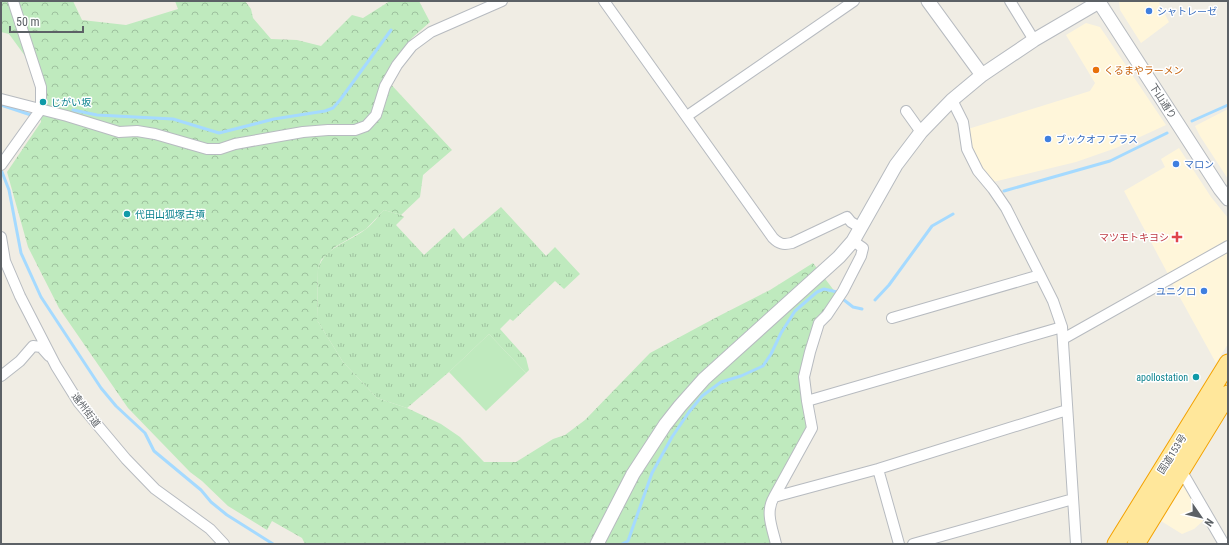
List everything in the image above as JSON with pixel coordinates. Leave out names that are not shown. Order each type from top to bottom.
[{"type":"highway","name":"国道153号","points":[[1116,544],[1228,363]]},
{"type":"highway","name":"国道153号","points":[[1136,544],[1228,394]]},
{"type":"street","points":[[1,165],[41,109],[41,86],[13,1]]},
{"type":"street","points":[[1,99],[119,132],[143,132],[207,149],[220,149],[235,144],[303,132],[355,130],[366,126],[376,115],[385,86],[397,65],[412,46],[431,32],[502,1]]},
{"type":"street","points":[[604,1],[773,238],[779,244],[786,245],[792,243],[847,217],[851,222],[861,228]]},
{"type":"street","points":[[687,116],[854,1]]},
{"type":"street","points":[[928,1],[982,76]]},
{"type":"street","points":[[1010,1],[1034,40]]},
{"type":"street","points":[[597,544],[633,474],[665,425],[704,379],[839,257],[853,241],[896,165],[921,132],[952,100],[982,76],[1034,40],[1100,1]]},
{"type":"street","name":"下山通り","points":[[1100,1],[1215,183],[1228,199]]},
{"type":"street","points":[[952,100],[963,122],[967,149],[978,171],[1006,208],[1053,301],[1062,327],[1064,339],[1076,544]]},
{"type":"street","points":[[906,111],[921,132]]},
{"type":"street","name":"遠州街道","points":[[1,237],[5,261],[27,310],[43,338],[56,366],[79,403],[126,459],[155,489],[210,529],[224,544]]},
{"type":"street","points":[[776,544],[769,511],[770,504],[812,428],[804,377],[819,323],[827,315],[843,291],[861,256],[863,248],[853,241]]},
{"type":"street","points":[[1064,339],[1228,246]]},
{"type":"street","points":[[892,318],[1040,275]]},
{"type":"street","points":[[1,376],[20,361],[33,346],[35,333],[25,315],[27,310]]},
{"type":"street","points":[[807,401],[1062,327]]},
{"type":"street","points":[[33,346],[41,347],[56,366]]},
{"type":"street","points":[[774,497],[878,469],[1067,410]]},
{"type":"street","points":[[878,469],[899,544]]},
{"type":"street","points":[[1181,470],[1224,544]]},
{"type":"street","points":[[914,544],[1073,499]]},
{"type":"shaded area","points":[[1119,1],[1162,1],[1159,3],[1169,22],[1141,43],[1120,10]]},
{"type":"shaded area","points":[[1086,23],[1100,27],[1166,125],[1116,148],[1076,162],[993,182],[982,171],[971,148],[968,129],[1090,91],[1095,83],[1066,35]]},
{"type":"shaded area","points":[[1228,109],[1228,179],[1195,126]]},
{"type":"shaded area","points":[[1179,148],[1211,197],[1228,218],[1228,244],[1169,276],[1124,191],[1165,167],[1161,159]]},
{"type":"shaded area","points":[[1228,252],[1228,344],[1216,363],[1172,283]]},
{"type":"shaded area","points":[[1184,484],[1204,520],[1194,529],[1182,534],[1161,521]]},
{"type":"green space","points":[[1,1],[73,1],[82,20],[126,25],[178,9],[175,1],[245,1],[251,9],[253,18],[271,39],[297,40],[321,46],[352,15],[363,18],[390,1],[419,1],[430,22],[412,38],[385,78],[452,150],[423,175],[420,197],[401,215],[384,210],[366,229],[335,247],[321,260],[318,269],[317,320],[343,362],[377,398],[407,408],[441,424],[460,437],[484,462],[516,462],[553,439],[565,435],[585,420],[650,353],[770,290],[813,263],[839,297],[827,315],[804,377],[812,428],[770,504],[776,544],[305,544],[302,538],[272,521],[267,530],[228,506],[202,481],[190,472],[128,408],[59,308],[28,247],[7,172],[41,122],[36,71],[9,34],[1,32]]},
{"type":"green space","points":[[501,207],[546,256],[555,247],[580,274],[564,289],[555,281],[513,321],[510,319],[500,329],[526,358],[529,370],[526,373],[489,334],[449,372],[407,408],[377,398],[343,362],[317,320],[318,269],[321,261],[332,250],[369,227],[384,210],[404,217],[396,225],[424,255],[454,228],[463,239]]},
{"type":"green space","points":[[489,334],[526,373],[486,411],[449,372]]},
{"type":"waterway","points":[[73,110],[97,115],[173,119],[219,133],[274,119],[325,111],[333,108],[340,100],[391,30]]},
{"type":"waterway","points":[[1,105],[31,115]]},
{"type":"waterway","points":[[1192,121],[1228,105]]},
{"type":"waterway","points":[[1004,191],[1110,161],[1167,133]]},
{"type":"waterway","points":[[2,172],[9,190],[21,253],[41,297],[101,388],[116,406],[145,433],[154,451],[201,490],[211,502],[227,515],[273,544]]},
{"type":"waterway","points":[[875,300],[889,285],[932,226],[953,214]]},
{"type":"waterway","points":[[622,544],[628,541],[652,473],[672,437],[702,396],[721,382],[741,376],[763,366],[795,311],[817,292],[824,289],[837,292]]},
{"type":"waterway","points":[[844,300],[853,307],[862,309]]},
{"type":"place","name":"シャトレーゼ","points":[[1149,11]]},
{"type":"place","name":"くるまやラーメン","points":[[1096,70]]},
{"type":"place","name":"じがい坂","points":[[43,102]]},
{"type":"place","name":"ブックオフ プラス","points":[[1048,139]]},
{"type":"place","name":"マロン","points":[[1176,164]]},
{"type":"place","name":"代田山狐塚古墳","points":[[127,214]]},
{"type":"place","name":"マツモトキヨシ","points":[[1177,237]]},
{"type":"place","name":"ユニクロ","points":[[1204,291]]},
{"type":"place","name":"apollostation","points":[[1196,377]]}]
